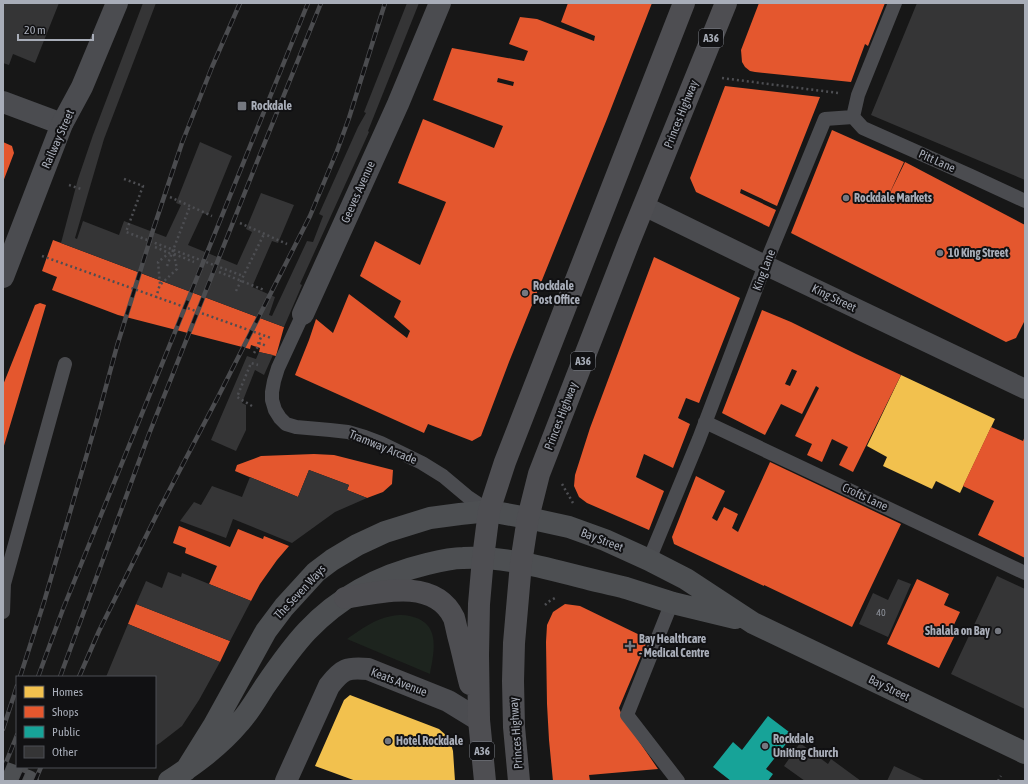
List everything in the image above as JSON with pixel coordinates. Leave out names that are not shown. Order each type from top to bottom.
[{"type":"highway","name":"A36","points":[[485,781],[479,720],[478,655],[480,604],[490,511],[505,462],[684,3]]},
{"type":"highway","name":"Princes Highway","points":[[519,781],[514,727],[514,643],[521,563],[528,518],[539,474],[644,206],[726,3]]},
{"type":"highway","points":[[344,598],[389,591],[411,591],[439,600],[448,608],[454,620],[479,720]]},
{"type":"main road","name":"The Seven Ways","points":[[178,776],[214,725],[266,631],[284,607],[316,572],[332,560],[351,548],[385,532],[430,518],[490,511],[528,518]]},
{"type":"main road","name":"Bay Street","points":[[528,518],[569,527],[605,540],[649,560],[686,579],[753,623],[1025,753]]},
{"type":"main road","name":"The Seven Ways","points":[[178,776],[209,753],[242,721],[279,665],[317,621],[344,598],[378,580],[410,568],[442,560],[484,558],[521,563]]},
{"type":"main road","name":"Bay Street","points":[[521,563],[627,588],[672,602],[753,623]]},
{"type":"main road","points":[[3,772],[28,781]]},
{"type":"street","name":"Railway Street","points":[[3,277],[62,124],[82,87],[117,3]]},
{"type":"street","name":"Geeves Avenue","points":[[303,314],[398,104],[440,3]]},
{"type":"street","points":[[3,102],[62,124]]},
{"type":"street","name":"King Street","points":[[644,206],[1025,389]]},
{"type":"street","name":"Keats Avenue","points":[[286,781],[330,686],[336,676],[345,670],[355,668],[368,669],[448,701],[479,720]]},
{"type":"lane","points":[[853,117],[858,95],[895,3]]},
{"type":"lane","name":"Pitt Lane","points":[[853,117],[863,128],[1025,201]]},
{"type":"lane","name":"King Lane","points":[[649,560],[705,422],[765,265],[826,119],[853,117]]},
{"type":"lane","name":"Geeves Avenue","points":[[274,381],[278,368],[303,314]]},
{"type":"lane","points":[[3,612],[4,584],[65,364]]},
{"type":"lane","name":"Tramway Arcade","points":[[274,381],[272,400],[275,410],[286,424],[296,428],[348,432],[380,443],[422,463],[443,476],[468,497],[490,511]]},
{"type":"lane","name":"Crofts Lane","points":[[705,422],[1025,573]]},
{"type":"lane","points":[[672,602],[626,715],[678,781]]},
{"type":"path","points":[[722,78],[858,95]]},
{"type":"path","points":[[124,179],[143,186],[126,232],[243,276]]},
{"type":"path","points":[[69,185],[81,189]]},
{"type":"path","points":[[170,197],[212,216]]},
{"type":"path","points":[[173,254],[171,261],[167,266],[190,206]]},
{"type":"path","points":[[240,223],[287,244]]},
{"type":"path","points":[[239,280],[236,291],[264,234]]},
{"type":"path","points":[[155,247],[194,262]]},
{"type":"path","points":[[160,284],[177,270],[173,250]]},
{"type":"path","points":[[156,298],[160,284],[158,262],[173,250]]},
{"type":"path","points":[[42,256],[271,338]]},
{"type":"path","points":[[219,272],[264,290]]},
{"type":"path","points":[[262,335],[254,353],[260,344],[272,349]]},
{"type":"path","points":[[253,406],[237,397],[251,363],[261,366]]},
{"type":"path","points":[[562,484],[574,503]]},
{"type":"path","points":[[545,605],[555,598]]},
{"type":"path","points":[[998,781],[1001,776]]},
{"type":"shaded area","points":[[394,615],[414,617],[423,621],[429,627],[434,643],[434,653],[430,674],[347,639],[380,619]]},
{"type":"building: Homes","points":[[901,375],[995,419],[960,493],[936,481],[932,489],[883,466],[887,457],[867,446]]},
{"type":"building: Homes","name":"Hotel Rockdale","points":[[350,695],[439,729],[448,737],[451,744],[453,751],[455,781],[356,781],[315,766],[344,700]]},
{"type":"building: Shops","points":[[568,3],[652,3],[481,436],[472,441],[428,424],[424,433],[295,375],[316,319],[333,333],[349,294],[407,338],[410,331],[394,317],[401,301],[360,276],[375,241],[420,265],[446,202],[398,183],[423,119],[494,148],[503,126],[433,100],[452,48],[524,61],[528,51],[509,44],[520,17],[537,19],[594,41],[595,36],[561,22]],"holes":[[[498,78],[514,82],[513,86],[497,82]]]},
{"type":"building: Shops","points":[[759,3],[885,3],[868,46],[865,44],[851,82],[755,72],[750,71],[745,67],[742,62],[741,50]]},
{"type":"building: Shops","points":[[725,86],[820,97],[777,206],[741,189],[740,193],[776,210],[769,227],[696,192],[690,178]]},
{"type":"building: Shops","points":[[832,130],[904,162],[887,199],[905,162],[1025,225],[1025,320],[1016,338],[1006,342],[791,233]]},
{"type":"building: Shops","points":[[3,142],[12,146],[14,153],[3,182]]},
{"type":"building: Shops","points":[[53,240],[284,327],[276,356],[259,352],[260,348],[251,345],[250,349],[118,315],[52,290],[57,277],[42,271]]},
{"type":"building: Shops","points":[[654,257],[740,298],[699,403],[686,398],[678,418],[690,424],[673,468],[644,454],[636,477],[664,491],[649,530],[587,503],[579,497],[574,486],[575,475],[590,428]]},
{"type":"building: Shops","points":[[40,303],[46,305],[3,449],[3,385],[35,305]]},
{"type":"building: Shops","points":[[762,310],[791,322],[901,375],[853,472],[839,465],[848,447],[832,439],[822,462],[807,455],[812,444],[795,436],[819,388],[816,386],[802,414],[781,404],[765,435],[722,413]],"holes":[[[792,369],[797,371],[790,386],[785,384]]]},
{"type":"building: Shops","points":[[991,427],[1023,441],[1025,436],[1025,558],[978,535],[994,501],[963,486]]},
{"type":"building: Shops","points":[[314,454],[334,455],[393,470],[392,484],[383,492],[367,498],[347,490],[349,485],[309,470],[298,497],[235,471],[237,465],[261,456]]},
{"type":"building: Shops","points":[[770,462],[901,524],[852,627],[674,544],[672,537],[696,476],[725,491],[712,518],[717,521],[724,507],[738,514],[732,528],[738,532]]},
{"type":"building: Shops","points":[[179,526],[230,547],[238,529],[263,539],[264,536],[289,546],[260,584],[251,601],[209,584],[217,566],[185,553],[186,548],[173,543]]},
{"type":"building: Shops","points":[[917,579],[949,594],[944,605],[960,612],[951,631],[956,633],[939,668],[887,644]]},
{"type":"building: Shops","points":[[136,604],[230,641],[220,662],[128,624]]},
{"type":"building: Shops","points":[[565,604],[580,606],[648,639],[619,708],[623,718],[658,769],[589,775],[590,781],[553,781],[547,704],[547,625],[553,612]]},
{"type":"building: Public","name":"Rockdale Uniting Church","points":[[768,716],[793,735],[766,769],[773,774],[768,781],[731,781],[713,767],[733,742],[742,750]]},
{"type":"building: Other","points":[[3,3],[59,3],[35,63],[13,54],[9,65],[3,63]]},
{"type":"building: Other","points":[[143,3],[156,3],[104,139],[75,238],[77,239],[83,221],[119,235],[124,221],[166,237],[181,205],[176,203],[200,142],[232,156],[208,215],[203,213],[188,245],[237,265],[252,232],[246,229],[261,193],[294,205],[278,243],[272,241],[252,287],[275,297],[269,315],[272,316],[307,241],[313,242],[323,216],[319,214],[358,127],[366,113],[364,112],[407,3],[419,3],[368,131],[369,132],[300,284],[302,285],[284,327],[61,243],[78,179],[93,135]]},
{"type":"building: Other","points":[[917,3],[1025,3],[1025,180],[871,115]]},
{"type":"building: Other","points":[[259,352],[273,355],[264,375],[255,370],[242,403],[246,405],[246,430],[236,451],[211,440],[247,356],[256,359]]},
{"type":"building: Other","points":[[309,470],[349,485],[347,490],[367,498],[335,512],[292,543],[233,519],[226,538],[180,521],[194,502],[201,505],[212,486],[242,497],[250,477],[298,497]]},
{"type":"building: Other","points":[[168,572],[181,577],[182,573],[251,601],[230,641],[136,604],[146,581],[162,588]]},
{"type":"building: Other","name":"Shalala on Bay","points":[[997,576],[1025,589],[1025,709],[951,674]]},
{"type":"building: Other","points":[[898,579],[911,584],[888,637],[859,624],[873,593],[888,600]]},
{"type":"building: Other","points":[[128,624],[220,662],[199,700],[182,726],[156,745],[156,676],[106,676]]},
{"type":"building: Other","points":[[800,743],[828,764],[831,759],[861,781],[805,781],[784,766]]},
{"type":"building: Other","points":[[894,766],[926,781],[887,781]]},
{"type":"railway","points":[[20,676],[44,602],[117,346],[153,230],[182,143],[212,67],[240,3]]},
{"type":"railway","points":[[38,676],[63,609],[308,3]]},
{"type":"railway","points":[[60,676],[149,434],[321,3]]},
{"type":"railway","points":[[79,676],[99,631],[160,508],[310,216],[349,118],[385,3]]},
{"type":"railway","points":[[3,729],[16,689]]},
{"type":"railway","points":[[3,770],[16,738]]},
{"type":"railway","points":[[20,781],[26,768]]},
{"type":"railway","points":[[35,781],[41,768]]},
{"type":"place","name":"Rockdale","points":[[242,106]]},
{"type":"place","name":"Rockdale Markets","points":[[846,198]]},
{"type":"place","name":"10 King Street","points":[[940,253]]},
{"type":"place","name":"Rockdale Post Office","points":[[525,293]]},
{"type":"place","name":"Shalala on Bay","points":[[998,631]]},
{"type":"place","name":"Bay Healthcare - Medical Centre","points":[[630,646]]},
{"type":"place","name":"Hotel Rockdale","points":[[388,741]]},
{"type":"place","name":"Rockdale Uniting Church","points":[[765,746]]}]
